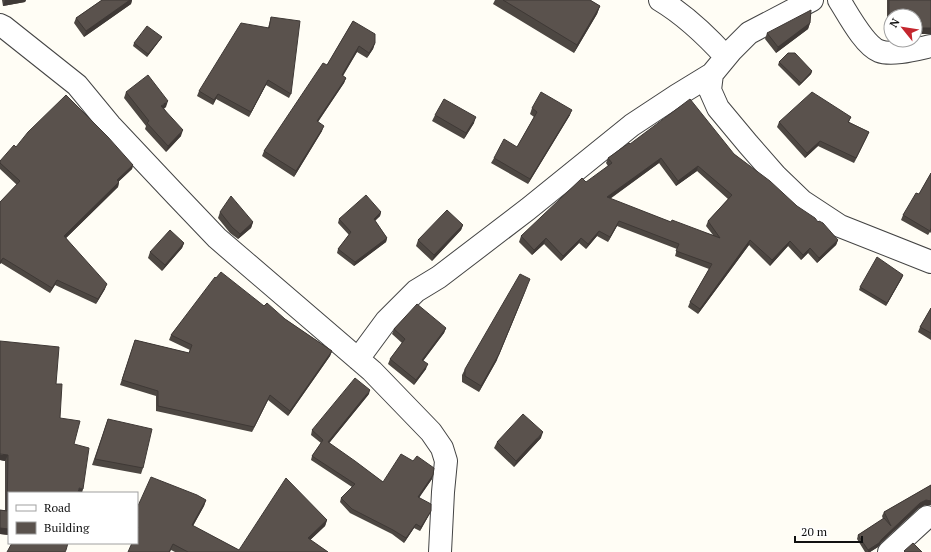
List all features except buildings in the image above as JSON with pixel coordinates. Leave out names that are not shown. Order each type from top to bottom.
[{"type":"street","points":[[660,0],[690,21],[711,40],[726,57]]},
{"type":"street","points":[[358,359],[386,321],[416,291],[439,276],[528,210],[632,125],[712,74],[749,33],[812,0]]},
{"type":"street","points":[[839,0],[868,43],[879,51],[907,51],[931,46]]},
{"type":"street","points":[[0,25],[77,85],[110,125],[218,238],[372,371],[431,432],[442,448],[446,461],[440,552]]},
{"type":"street","points":[[712,74],[710,90],[718,108],[766,165],[802,201],[840,226],[931,262]]},
{"type":"street","points":[[889,552],[927,517]]}]
